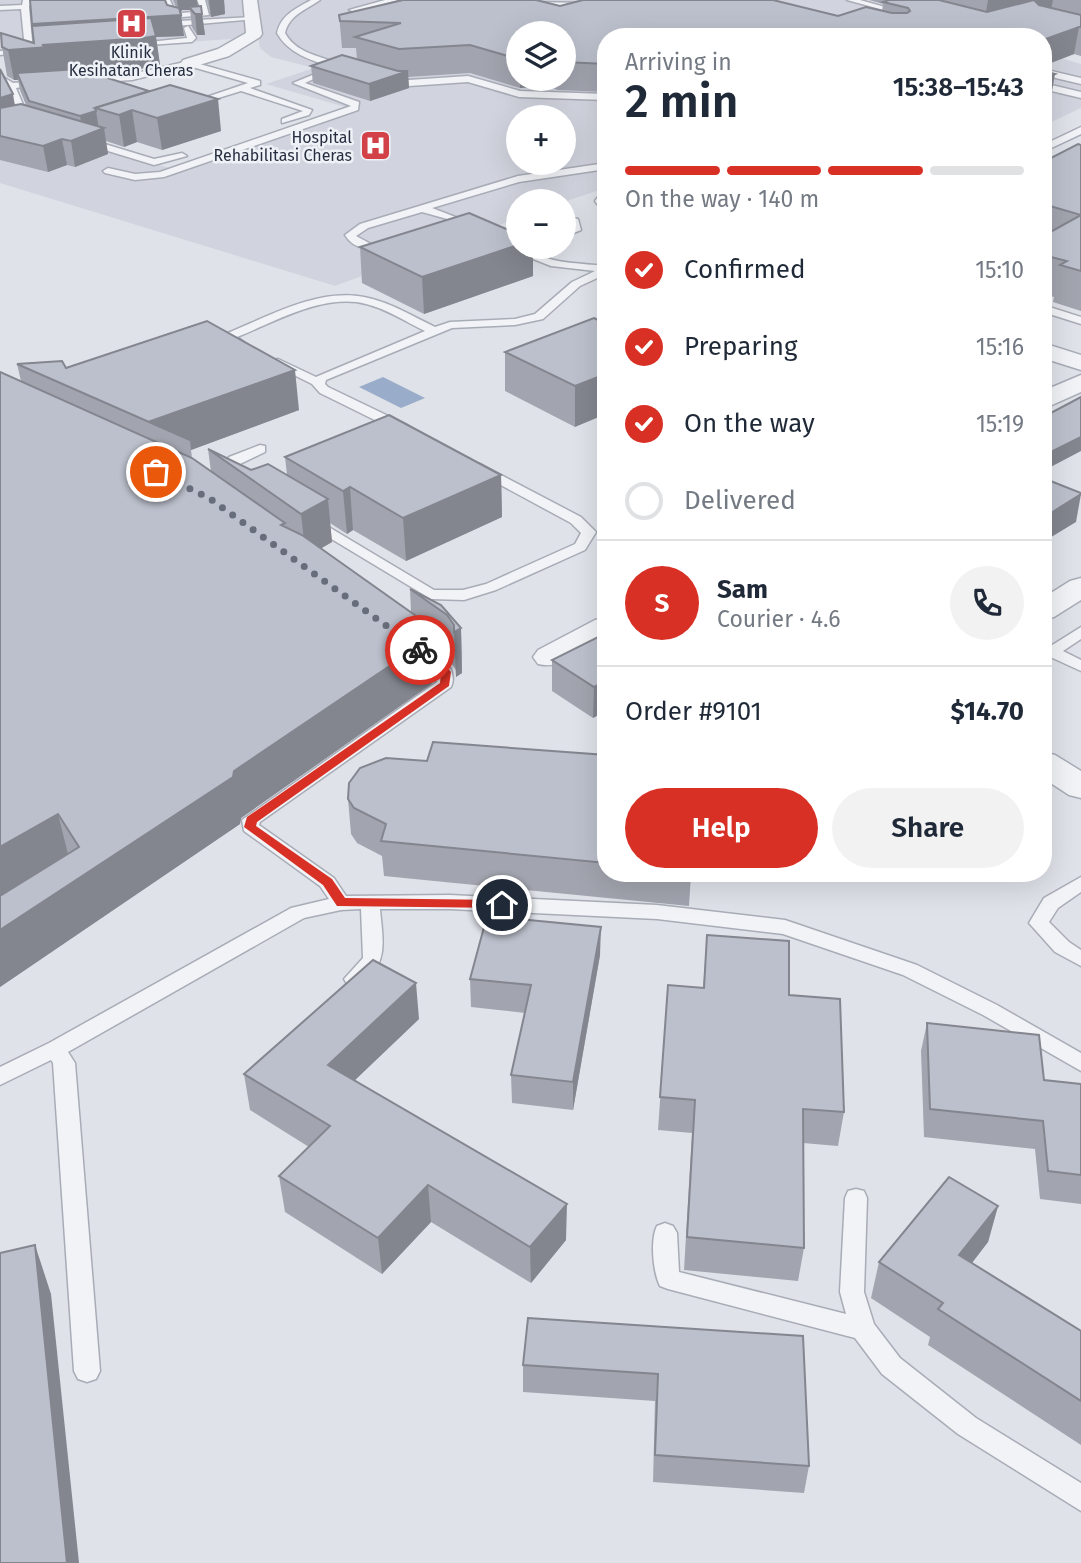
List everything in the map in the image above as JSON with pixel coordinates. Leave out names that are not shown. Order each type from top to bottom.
[{"type":"street","points":[[190,63],[243,44],[254,34],[250,0]]},
{"type":"street","points":[[1052,353],[1081,363]]},
{"type":"street","points":[[1052,396],[1081,382]]},
{"type":"street","points":[[1052,605],[1081,587]]},
{"type":"street","points":[[549,657],[597,632]]},
{"type":"street","points":[[1052,769],[1081,786]]},
{"type":"lane","points":[[166,0],[176,24],[253,19]]},
{"type":"lane","points":[[171,16],[206,13],[201,0]]},
{"type":"lane","points":[[376,16],[353,10],[394,0]]},
{"type":"lane","points":[[852,0],[917,17]]},
{"type":"lane","points":[[309,1],[284,19],[281,25],[283,35],[297,52],[352,70]]},
{"type":"lane","points":[[521,11],[517,4],[600,5]]},
{"type":"lane","points":[[0,8],[26,7],[39,16]]},
{"type":"lane","points":[[26,7],[29,51]]},
{"type":"lane","points":[[354,21],[389,16]]},
{"type":"lane","points":[[28,28],[41,25]]},
{"type":"lane","points":[[122,45],[189,40],[192,38],[188,28]]},
{"type":"lane","points":[[0,53],[42,50]]},
{"type":"lane","points":[[74,81],[132,78],[190,63],[257,83],[180,109]]},
{"type":"lane","points":[[107,171],[135,177],[161,175],[355,108],[356,104],[297,83],[340,67]]},
{"type":"lane","points":[[1052,74],[1081,81]]},
{"type":"lane","points":[[376,76],[400,83],[468,79],[519,94],[597,97]]},
{"type":"lane","points":[[0,78],[11,86],[26,123]]},
{"type":"lane","points":[[132,78],[145,82]]},
{"type":"lane","points":[[11,86],[49,83]]},
{"type":"lane","points":[[1052,88],[1081,95]]},
{"type":"lane","points":[[225,141],[298,117],[308,110],[243,89]]},
{"type":"lane","points":[[182,94],[204,102]]},
{"type":"lane","points":[[13,126],[26,123],[37,126]]},
{"type":"lane","points":[[1052,144],[1081,130]]},
{"type":"lane","points":[[83,140],[107,132]]},
{"type":"lane","points":[[71,137],[154,162],[188,154]]},
{"type":"lane","points":[[402,239],[374,248],[353,240],[350,235],[364,226],[518,180],[597,167]]},
{"type":"lane","points":[[422,208],[458,218],[437,227]]},
{"type":"lane","points":[[543,259],[597,269]]},
{"type":"lane","points":[[319,383],[321,378],[380,352],[460,323],[515,322],[539,317],[576,284],[597,274]]},
{"type":"lane","points":[[420,436],[324,390],[319,383],[233,343],[230,339],[232,335],[313,305],[345,299],[365,301],[434,331]]},
{"type":"lane","points":[[1052,311],[1081,321]]},
{"type":"lane","points":[[255,487],[233,473],[229,466],[234,460],[260,449]]},
{"type":"lane","points":[[299,515],[431,594],[464,595],[491,587],[580,547],[589,531],[576,520],[468,461]]},
{"type":"lane","points":[[1081,632],[1052,652],[1081,666]]},
{"type":"lane","points":[[341,903],[327,882],[250,827],[251,820],[445,684],[446,672],[441,665],[397,633]]},
{"type":"lane","points":[[1081,883],[1051,904],[1039,923],[1062,947],[1081,959]]},
{"type":"lane","points":[[342,989],[369,966],[373,958],[370,902]]},
{"type":"lane","points":[[0,1077],[56,1049],[298,913],[341,903],[370,902],[450,902],[657,912],[785,926],[911,970],[990,1010],[1081,1063]]},
{"type":"lane","points":[[56,1049],[64,1063],[87,1371]]},
{"type":"lane","points":[[856,1198],[852,1292],[863,1329],[891,1366],[968,1426],[1081,1498]]},
{"type":"lane","points":[[665,1233],[667,1279],[863,1329]]},
{"type":"shaded area","name":"Hospital Rehabilitasi Cheras","points":[[0,0],[852,0],[952,28],[597,28],[597,191],[576,198],[576,189],[506,189],[506,222],[335,286],[0,183],[0,129],[13,125],[170,168],[345,107],[266,84],[314,68],[271,57],[260,48],[258,37],[0,55]]},
{"type":"shaded area","points":[[1052,56],[1081,64],[1081,108],[1052,122]]},
{"type":"water","points":[[383,377],[425,398],[401,408],[359,387]]},
{"type":"building","points":[[30,0],[165,0],[167,5],[179,8],[181,15],[32,24]]},
{"type":"building","points":[[403,0],[536,0],[560,6],[583,0],[773,0],[838,16],[866,7],[892,13],[910,11],[908,8],[883,2],[889,0],[939,0],[987,12],[1034,0],[1039,5],[1081,15],[1081,27],[1052,37],[1052,28],[597,28],[597,64],[576,63],[576,21],[506,21],[506,56],[470,45],[399,49],[355,37],[401,23],[340,21],[339,15]]},
{"type":"building","points":[[201,6],[202,14],[195,14],[189,7]]},
{"type":"building","points":[[151,18],[156,36],[8,50],[2,47],[1,33],[34,43],[32,26]]},
{"type":"building","points":[[342,55],[398,71],[408,71],[369,84],[311,66]]},
{"type":"building","points":[[0,69],[13,94],[0,98]]},
{"type":"building","points":[[79,69],[149,91],[95,108],[96,111],[80,116],[29,101],[17,73]]},
{"type":"building","points":[[170,85],[218,99],[157,118],[132,110],[119,115],[95,108]]},
{"type":"building","points":[[21,104],[104,128],[71,141],[62,139],[43,146],[0,136],[0,108]]},
{"type":"building","points":[[1081,145],[1081,215],[1052,207],[1052,157]]},
{"type":"building","points":[[469,213],[506,229],[506,249],[422,277],[360,247]]},
{"type":"building","points":[[1081,215],[1081,271],[1060,265],[1067,261],[1052,257],[1052,231]]},
{"type":"building","points":[[594,318],[597,320],[597,377],[575,386],[505,352]]},
{"type":"building","points":[[207,321],[295,370],[151,421],[190,440],[17,364],[62,361],[66,368]]},
{"type":"building","points":[[0,372],[192,458],[285,523],[281,525],[302,535],[433,628],[432,636],[428,640],[234,771],[233,777],[0,930],[0,896],[79,847],[58,814],[0,847]]},
{"type":"building","points":[[1081,397],[1081,437],[1052,452],[1052,412]]},
{"type":"building","points":[[389,415],[501,475],[403,518],[350,487],[343,491],[285,457]]},
{"type":"building","points":[[208,449],[251,470],[268,464],[328,499],[301,514]]},
{"type":"building","points":[[1052,482],[1081,494],[1052,512]]},
{"type":"building","points":[[410,589],[441,605],[461,628],[454,632],[454,625],[447,615]]},
{"type":"building","points":[[597,638],[597,686],[594,687],[552,660]]},
{"type":"building","points":[[433,742],[597,754],[597,862],[381,841],[386,824],[354,808],[348,799],[349,783],[360,768],[386,758],[427,761]]},
{"type":"building","points":[[487,916],[601,927],[573,1082],[511,1075],[531,985],[470,979]]},
{"type":"building","points":[[707,935],[789,941],[789,995],[840,999],[844,1112],[803,1109],[804,1248],[687,1237],[695,1100],[660,1097],[668,985],[704,988]]},
{"type":"building","points":[[373,960],[416,983],[328,1065],[567,1204],[530,1247],[428,1185],[378,1238],[279,1176],[330,1126],[244,1074]]},
{"type":"building","points":[[927,1023],[1039,1035],[1044,1080],[1081,1084],[1081,1175],[1048,1171],[1043,1121],[930,1109]]},
{"type":"building","points":[[949,1177],[998,1206],[959,1255],[1081,1331],[1081,1401],[938,1309],[943,1303],[879,1262]]},
{"type":"building","points":[[35,1245],[67,1563],[0,1563],[0,1253]]},
{"type":"building","points":[[528,1318],[803,1336],[809,1466],[655,1455],[658,1374],[523,1365]]},
{"type":"way so far","points":[[156,472],[204,494],[420,650]]},
{"type":"place","name":"Klinik Kesihatan Cheras","points":[[131,23]]},
{"type":"place","name":"Hospital Rehabilitasi Cheras","points":[[375,146]]},
{"type":"route","points":[[420,650],[441,665],[446,672],[445,684],[251,820],[250,827],[327,882],[341,903],[450,902],[502,905]]}]
